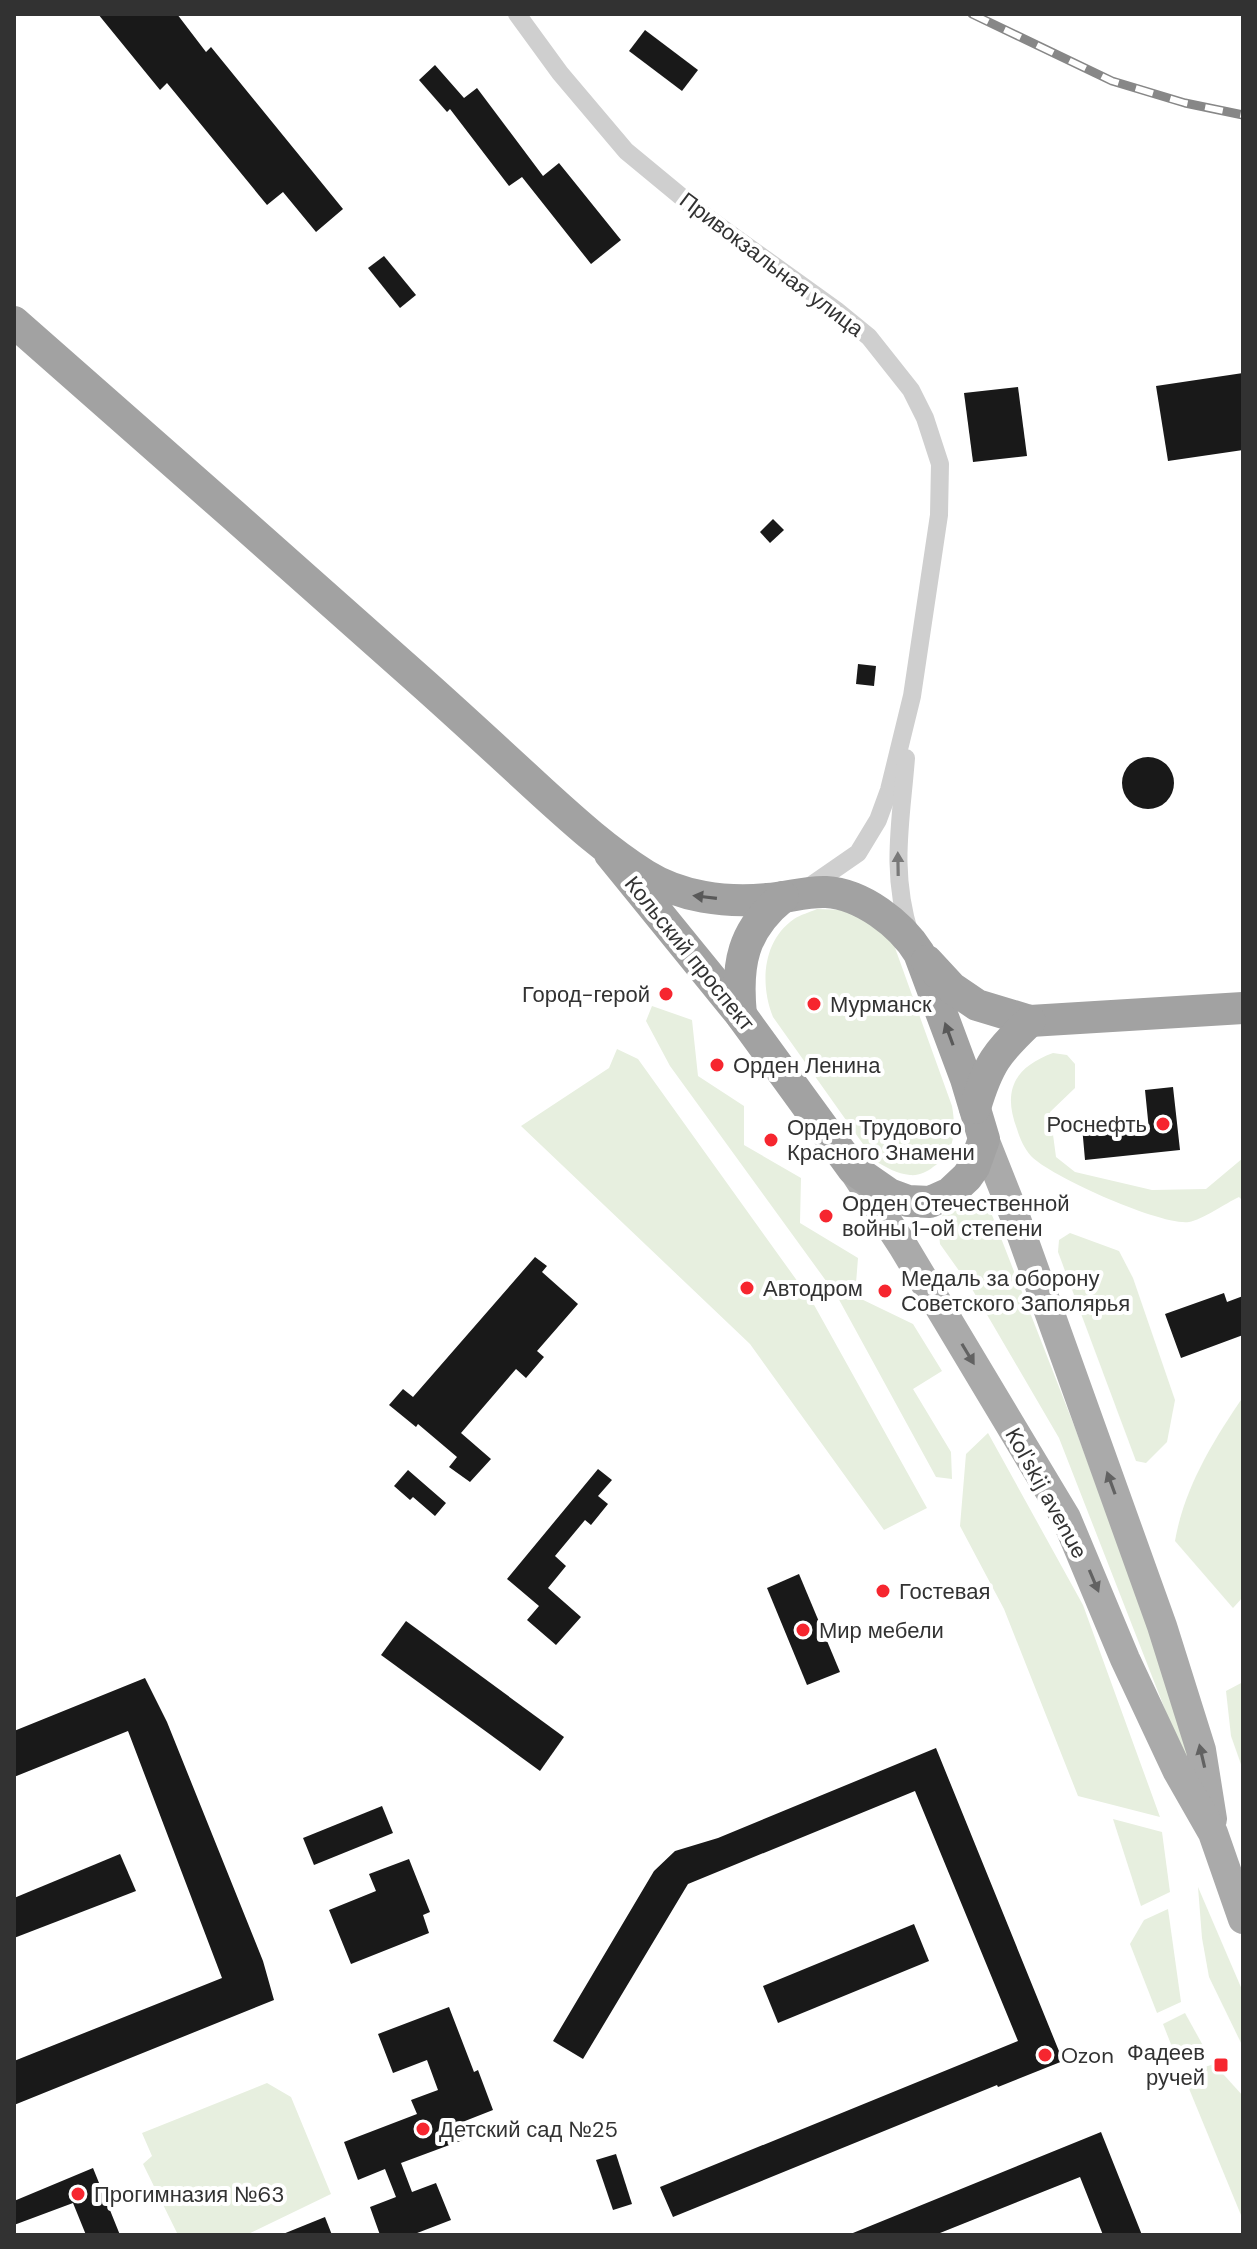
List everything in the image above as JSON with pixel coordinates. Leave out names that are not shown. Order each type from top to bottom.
[{"type":"highway","points":[[14,322],[445,703],[610,854],[671,889],[692,895],[747,900],[829,892],[857,901],[895,924],[952,988],[977,1005],[1030,1021],[1243,1008]]},
{"type":"highway","name":"Кольский проспект","points":[[610,854],[741,1015],[853,1169],[889,1194],[908,1201],[930,1202],[950,1193],[967,1177],[984,1139]]},
{"type":"highway","points":[[741,1015],[738,981],[742,955],[767,910],[791,895]]},
{"type":"highway","points":[[915,947],[984,1139]]},
{"type":"highway","points":[[975,1108],[985,1074],[1001,1049],[1030,1021]]},
{"type":"main road","name":"Kol'skij avenue","points":[[984,1139],[1017,1222],[1162,1626],[1201,1750],[1212,1806],[1213,1833]]},
{"type":"main road","name":"Kol'skij avenue","points":[[853,1169],[903,1246],[1066,1518],[1131,1673],[1177,1770],[1213,1833],[1243,1919]]},
{"type":"street","name":"Привокзальная улица","points":[[517,14],[560,73],[626,151],[701,213],[869,337],[911,390],[925,418],[940,464],[939,515],[911,700]]},
{"type":"street","points":[[791,895],[838,869],[858,853],[878,820],[889,790],[911,700]]},
{"type":"street","points":[[911,700],[897,860],[904,916],[915,947]]},
{"type":"green space","points":[[817,909],[845,910],[867,916],[894,945],[952,1106],[954,1132],[950,1148],[941,1161],[922,1173],[901,1173],[875,1161],[773,1017],[765,978],[770,951],[783,928]]},
{"type":"green space","points":[[652,1006],[692,1020],[698,1076],[744,1106],[744,1145],[801,1178],[800,1223],[858,1258],[855,1296],[913,1324],[942,1371],[913,1389],[951,1452],[952,1479],[936,1477],[837,1296],[670,1066],[646,1021]]},
{"type":"green space","name":"Автодром","points":[[617,1049],[638,1059],[813,1303],[927,1508],[884,1530],[750,1344],[521,1126],[609,1068]]},
{"type":"green space","points":[[1053,1053],[1067,1055],[1075,1064],[1075,1088],[1050,1112],[1056,1157],[1075,1172],[1152,1190],[1206,1189],[1243,1158],[1243,1201],[1239,1197],[1194,1221],[1175,1221],[1107,1198],[1042,1165],[1031,1156],[1021,1140],[1013,1115],[1012,1092],[1015,1082],[1029,1065]]},
{"type":"green space","points":[[975,1199],[985,1205],[992,1215],[1075,1428],[1173,1693],[1196,1789],[1059,1438],[972,1289],[940,1244],[938,1225],[945,1210],[961,1200]]},
{"type":"green space","points":[[1070,1233],[1119,1251],[1133,1278],[1175,1400],[1167,1442],[1146,1463],[1136,1461],[1058,1252],[1059,1240]]},
{"type":"green space","points":[[1243,1397],[1243,1597],[1233,1608],[1175,1541],[1193,1484]]},
{"type":"green space","points":[[988,1433],[1083,1605],[1160,1817],[1078,1796],[1004,1609],[960,1526],[966,1454]]},
{"type":"green space","points":[[1243,1682],[1243,1770],[1231,1736],[1226,1691]]},
{"type":"green space","points":[[1113,1819],[1162,1832],[1170,1892],[1141,1906]]},
{"type":"green space","points":[[1198,1887],[1243,1992],[1243,2047],[1209,1977]]},
{"type":"green space","points":[[1168,1909],[1181,2002],[1157,2013],[1130,1944],[1144,1920]]},
{"type":"green space","points":[[1185,2013],[1206,2051],[1178,2062],[1163,2024]]},
{"type":"green space","points":[[1214,2064],[1243,2096],[1243,2220],[1183,2074]]},
{"type":"green space","points":[[267,2083],[291,2097],[331,2194],[246,2235],[178,2235],[143,2164],[152,2156],[142,2133]]},
{"type":"building","points":[[98,14],[177,14],[206,52],[211,47],[343,209],[316,232],[283,192],[267,205],[167,83],[160,90]]},
{"type":"building","points":[[645,30],[698,70],[682,91],[629,51]]},
{"type":"building","points":[[435,65],[464,98],[477,88],[543,176],[559,163],[621,240],[591,264],[522,177],[509,186],[450,109],[447,112],[419,80]]},
{"type":"building","points":[[384,256],[416,295],[400,308],[368,268]]},
{"type":"building","points":[[1243,373],[1243,450],[1168,461],[1156,386]]},
{"type":"building","points":[[1018,387],[1027,456],[973,462],[964,393]]},
{"type":"building","points":[[773,519],[784,530],[770,543],[760,532]]},
{"type":"building","points":[[858,664],[876,666],[874,686],[856,684]]},
{"type":"building","points":[[1148,757],[1166,765],[1174,783],[1166,801],[1148,809],[1130,801],[1122,783],[1130,765]]},
{"type":"building","name":"Роснефть","points":[[1173,1087],[1180,1150],[1085,1160],[1082,1126],[1113,1123],[1114,1134],[1149,1130],[1145,1090]]},
{"type":"building","points":[[535,1257],[547,1266],[542,1272],[578,1304],[537,1351],[544,1357],[526,1378],[516,1369],[461,1433],[491,1459],[470,1482],[449,1467],[457,1457],[418,1424],[416,1427],[389,1405],[403,1389],[413,1397]]},
{"type":"building","points":[[1224,1293],[1227,1302],[1243,1296],[1243,1335],[1181,1358],[1165,1314]]},
{"type":"building","points":[[598,1469],[612,1480],[598,1496],[608,1504],[591,1525],[585,1520],[555,1556],[566,1566],[548,1588],[581,1617],[556,1645],[527,1620],[539,1606],[507,1579]]},
{"type":"building","points":[[408,1470],[446,1503],[435,1516],[394,1486]]},
{"type":"building","name":"Мир мебели","points":[[799,1574],[840,1672],[807,1685],[767,1588]]},
{"type":"building","points":[[406,1621],[564,1737],[540,1771],[381,1655]]},
{"type":"building","points":[[145,1678],[167,1722],[263,1961],[274,2000],[14,2105],[14,2061],[222,1978],[128,1731],[14,1777],[14,1731]]},
{"type":"building","points":[[936,1748],[1063,2061],[673,2217],[660,2187],[1018,2041],[915,1791],[688,1884],[583,2059],[553,2041],[654,1871],[675,1851],[718,1838]]},
{"type":"building","points":[[382,1806],[393,1833],[314,1865],[303,1838]]},
{"type":"building","points":[[120,1854],[136,1891],[14,1938],[14,1898]]},
{"type":"building","points":[[409,1859],[430,1912],[423,1915],[429,1933],[351,1964],[329,1910],[376,1891],[369,1874]]},
{"type":"building","points":[[914,1924],[929,1961],[778,2023],[763,1986]]},
{"type":"building","name":"Детский сад №25","points":[[449,2007],[474,2072],[478,2070],[493,2110],[465,2121],[471,2137],[401,2163],[412,2192],[436,2183],[451,2220],[412,2235],[380,2235],[370,2207],[396,2197],[385,2169],[358,2180],[344,2142],[417,2114],[411,2100],[438,2090],[427,2060],[393,2073],[378,2034]]},
{"type":"building","points":[[1101,2132],[1142,2235],[1103,2235],[1080,2177],[935,2235],[848,2235]]},
{"type":"building","points":[[616,2154],[632,2204],[613,2210],[596,2160]]},
{"type":"building","name":"Прогимназия №63","points":[[93,2168],[120,2235],[86,2235],[73,2203],[14,2225],[14,2201]]},
{"type":"building","points":[[325,2217],[332,2235],[283,2235],[283,2234]]},
{"type":"railway","points":[[972,14],[1112,81],[1185,103],[1243,115]]},
{"type":"place","name":"Город-герой","points":[[666,994]]},
{"type":"place","name":"Мурманск","points":[[814,1004]]},
{"type":"place","name":"Орден Ленина","points":[[717,1065]]},
{"type":"place","name":"Роснефть","points":[[1163,1124]]},
{"type":"place","name":"Орден Трудового Красного Знамени","points":[[771,1140]]},
{"type":"place","name":"Орден Отечественной войны 1-ой степени","points":[[826,1216]]},
{"type":"place","name":"Автодром","points":[[747,1288]]},
{"type":"place","name":"Медаль за оборону Советского Заполярья","points":[[885,1291]]},
{"type":"place","name":"Гостевая","points":[[883,1591]]},
{"type":"place","name":"Мир мебели","points":[[803,1630]]},
{"type":"place","name":"Ozon","points":[[1045,2055]]},
{"type":"place","name":"Фадеев ручей","points":[[1221,2065]]},
{"type":"place","name":"Детский сад №25","points":[[423,2129]]},
{"type":"place","name":"Прогимназия №63","points":[[78,2194]]}]
